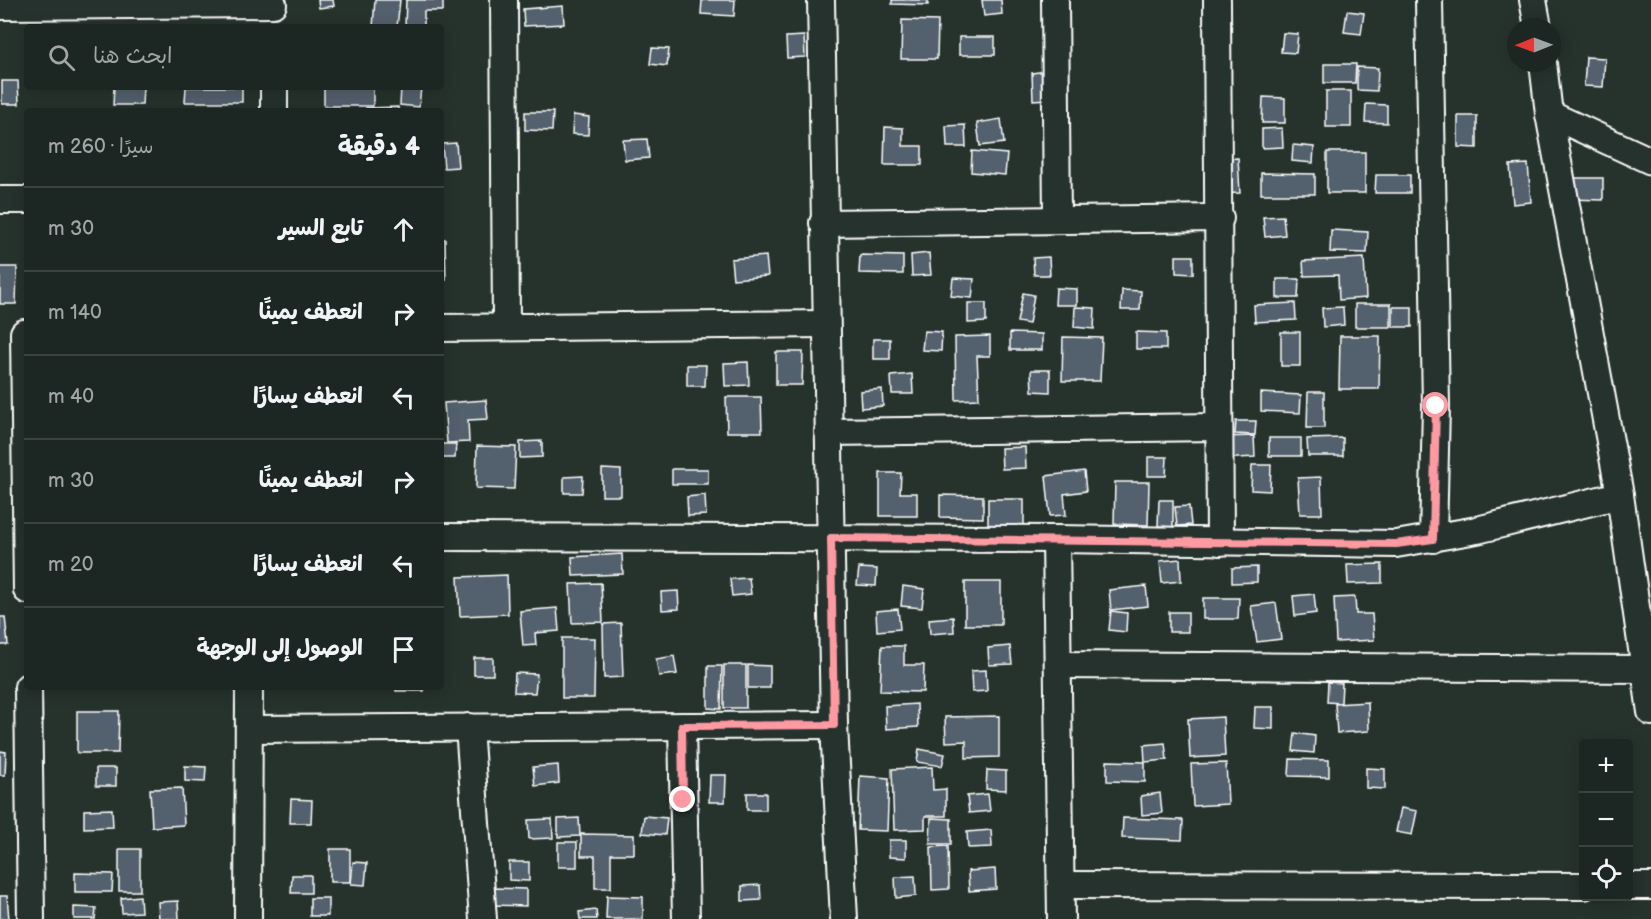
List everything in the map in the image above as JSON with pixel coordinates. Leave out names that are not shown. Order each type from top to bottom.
[{"type":"street","points":[[504,0],[506,327]]},
{"type":"street","points":[[821,0],[823,223],[834,725],[844,919]]},
{"type":"street","points":[[1055,0],[1057,220]]},
{"type":"street","points":[[1217,0],[1220,218],[1217,427],[1220,542]]},
{"type":"street","points":[[1429,0],[1436,406],[1433,539]]},
{"type":"street","points":[[1533,0],[1536,18]]},
{"type":"street","points":[[0,6],[108,3],[274,10]]},
{"type":"street","points":[[1544,72],[1549,114],[1620,495],[1643,669],[1651,712]]},
{"type":"street","points":[[274,90],[274,108]]},
{"type":"street","points":[[1549,114],[1651,161]]},
{"type":"street","points":[[0,200],[24,200]]},
{"type":"street","points":[[823,223],[1220,218]]},
{"type":"street","points":[[444,328],[825,324]]},
{"type":"street","points":[[17,333],[24,513]]},
{"type":"street","points":[[828,432],[1217,427]]},
{"type":"street","points":[[444,537],[1056,539],[1396,544],[1433,539],[1620,495]]},
{"type":"street","points":[[1056,539],[1061,919]]},
{"type":"street","points":[[1058,665],[1643,669]]},
{"type":"street","points":[[28,690],[31,919]]},
{"type":"street","points":[[248,919],[249,690]]},
{"type":"street","points":[[249,729],[834,725]]},
{"type":"street","points":[[682,726],[686,919]]},
{"type":"street","points":[[469,727],[483,919]]},
{"type":"street","points":[[1061,885],[1579,886]]},
{"type":"street","points":[[1633,886],[1651,886]]},
{"type":"building","points":[[318,0],[333,0],[334,6],[319,8]]},
{"type":"building","points":[[375,0],[400,0],[397,24],[373,24]]},
{"type":"building","points":[[406,0],[443,0],[443,11],[424,11],[424,24],[405,24]]},
{"type":"building","points":[[702,0],[735,0],[734,16],[701,14]]},
{"type":"building","points":[[892,0],[928,0],[928,5],[892,4]]},
{"type":"building","points":[[982,0],[1001,0],[1002,14],[984,16]]},
{"type":"building","points":[[563,6],[564,24],[524,26],[523,9]]},
{"type":"building","points":[[1347,11],[1364,13],[1361,34],[1344,32]]},
{"type":"building","points":[[902,20],[938,21],[937,59],[901,59]]},
{"type":"building","points":[[1283,33],[1298,34],[1296,53],[1281,52]]},
{"type":"building","points":[[804,36],[805,57],[787,58],[786,37]]},
{"type":"building","points":[[959,37],[995,37],[995,55],[959,55]]},
{"type":"building","points":[[652,48],[669,49],[667,66],[650,64]]},
{"type":"building","points":[[1586,57],[1605,58],[1603,87],[1584,86]]},
{"type":"building","points":[[1324,64],[1356,64],[1355,83],[1324,83]]},
{"type":"building","points":[[1357,67],[1378,68],[1377,91],[1357,90]]},
{"type":"building","points":[[1046,71],[1048,99],[1033,100],[1032,73]]},
{"type":"building","points":[[2,81],[18,81],[19,104],[2,104]]},
{"type":"building","points":[[114,90],[143,90],[142,105],[113,105]]},
{"type":"building","points":[[186,90],[242,90],[242,102],[185,102]]},
{"type":"building","points":[[324,90],[373,90],[373,106],[324,106]]},
{"type":"building","points":[[401,90],[421,90],[419,107],[400,105]]},
{"type":"building","points":[[1326,91],[1351,91],[1351,127],[1326,127]]},
{"type":"building","points":[[1263,97],[1285,98],[1285,123],[1262,123]]},
{"type":"building","points":[[1366,104],[1387,105],[1387,123],[1365,122]]},
{"type":"building","points":[[525,112],[553,112],[552,131],[525,130]]},
{"type":"building","points":[[573,115],[589,117],[588,135],[572,134]]},
{"type":"building","points":[[1458,116],[1477,116],[1477,148],[1458,147]]},
{"type":"building","points":[[1001,119],[1004,143],[980,146],[977,123]]},
{"type":"building","points":[[965,125],[966,147],[947,147],[946,126]]},
{"type":"building","points":[[885,127],[903,128],[903,146],[922,146],[922,165],[884,165]]},
{"type":"building","points":[[1282,128],[1283,147],[1262,148],[1262,129]]},
{"type":"building","points":[[647,139],[649,158],[625,160],[623,140]]},
{"type":"building","points":[[456,143],[458,167],[444,168],[444,144]]},
{"type":"building","points":[[1293,145],[1314,147],[1313,163],[1292,161]]},
{"type":"building","points":[[972,151],[1007,154],[1005,175],[971,172]]},
{"type":"building","points":[[1327,152],[1365,152],[1365,193],[1327,193]]},
{"type":"building","points":[[1238,158],[1240,193],[1216,194],[1214,159]]},
{"type":"building","points":[[1528,164],[1531,202],[1513,204],[1510,165]]},
{"type":"building","points":[[1261,173],[1315,174],[1315,194],[1261,194]]},
{"type":"building","points":[[1376,175],[1410,175],[1410,193],[1375,193]]},
{"type":"building","points":[[1567,178],[1603,178],[1603,200],[1567,199]]},
{"type":"building","points":[[1283,216],[1285,235],[1265,237],[1263,217]]},
{"type":"building","points":[[1331,230],[1368,232],[1367,253],[1330,252]]},
{"type":"building","points":[[444,239],[445,239],[446,280],[444,280]]},
{"type":"building","points":[[929,253],[931,275],[912,276],[911,255]]},
{"type":"building","points":[[860,255],[903,256],[903,274],[859,273]]},
{"type":"building","points":[[766,256],[768,276],[733,279],[731,259]]},
{"type":"building","points":[[1176,256],[1193,256],[1193,274],[1176,273]]},
{"type":"building","points":[[1049,257],[1050,275],[1034,275],[1033,258]]},
{"type":"building","points":[[1364,258],[1366,298],[1339,300],[1338,275],[1304,276],[1303,261]]},
{"type":"building","points":[[0,267],[17,267],[16,304],[0,304]]},
{"type":"building","points":[[953,278],[974,279],[972,298],[951,296]]},
{"type":"building","points":[[1277,279],[1299,279],[1298,298],[1277,298]]},
{"type":"building","points":[[1056,288],[1077,289],[1077,305],[1055,305]]},
{"type":"building","points":[[1122,290],[1141,291],[1140,310],[1121,310]]},
{"type":"building","points":[[1023,293],[1034,295],[1029,324],[1017,322]]},
{"type":"building","points":[[968,303],[986,303],[986,322],[968,323]]},
{"type":"building","points":[[1295,303],[1296,320],[1255,322],[1254,305]]},
{"type":"building","points":[[1355,304],[1391,304],[1391,327],[1355,327]]},
{"type":"building","points":[[1075,307],[1095,308],[1094,329],[1074,327]]},
{"type":"building","points":[[1343,307],[1344,325],[1323,327],[1322,308]]},
{"type":"building","points":[[1393,307],[1412,307],[1412,327],[1393,327]]},
{"type":"building","points":[[924,331],[942,332],[941,351],[922,350]]},
{"type":"building","points":[[1136,332],[1166,333],[1166,349],[1136,349]]},
{"type":"building","points":[[1281,332],[1300,332],[1300,366],[1281,366]]},
{"type":"building","points":[[1010,333],[1042,334],[1042,350],[1010,350]]},
{"type":"building","points":[[990,336],[990,356],[977,356],[979,399],[956,400],[955,337]]},
{"type":"building","points":[[1340,336],[1380,336],[1379,389],[1339,389]]},
{"type":"building","points":[[1063,337],[1102,338],[1100,381],[1062,381]]},
{"type":"building","points":[[873,339],[890,339],[890,359],[873,359]]},
{"type":"building","points":[[776,352],[803,352],[802,385],[776,385]]},
{"type":"building","points":[[748,362],[749,385],[725,386],[724,363]]},
{"type":"building","points":[[687,365],[706,365],[705,386],[687,386]]},
{"type":"building","points":[[1031,370],[1050,370],[1050,392],[1032,391]]},
{"type":"building","points":[[912,374],[913,394],[892,394],[891,376]]},
{"type":"building","points":[[882,389],[883,406],[861,408],[860,391]]},
{"type":"building","points":[[1308,392],[1324,392],[1324,428],[1307,428]]},
{"type":"building","points":[[1261,393],[1301,395],[1300,413],[1261,411]]},
{"type":"building","points":[[726,397],[761,397],[762,432],[727,432]]},
{"type":"building","points":[[486,400],[488,419],[468,420],[469,442],[447,443],[444,403]]},
{"type":"building","points":[[1236,421],[1256,421],[1255,435],[1235,434]]},
{"type":"building","points":[[1254,436],[1255,457],[1220,459],[1220,437]]},
{"type":"building","points":[[1269,438],[1301,438],[1301,456],[1269,456]]},
{"type":"building","points":[[1343,438],[1343,456],[1308,456],[1307,439]]},
{"type":"building","points":[[542,441],[542,457],[520,458],[520,442]]},
{"type":"building","points":[[444,444],[456,444],[455,458],[444,458]]},
{"type":"building","points":[[477,446],[516,447],[514,489],[476,488]]},
{"type":"building","points":[[1025,447],[1026,468],[1002,469],[1001,448]]},
{"type":"building","points":[[1148,457],[1167,457],[1166,476],[1148,476]]},
{"type":"building","points":[[1252,465],[1271,465],[1270,491],[1251,490]]},
{"type":"building","points":[[602,469],[621,470],[621,496],[602,496]]},
{"type":"building","points":[[672,469],[708,469],[708,484],[672,484]]},
{"type":"building","points":[[1084,471],[1086,491],[1064,494],[1066,515],[1050,516],[1046,476]]},
{"type":"building","points":[[880,473],[901,473],[900,493],[917,493],[917,516],[880,516]]},
{"type":"building","points":[[583,476],[582,493],[564,493],[564,477]]},
{"type":"building","points":[[1321,477],[1322,514],[1300,514],[1298,478]]},
{"type":"building","points":[[1115,482],[1149,482],[1148,525],[1114,524]]},
{"type":"building","points":[[705,495],[706,515],[688,516],[687,497]]},
{"type":"building","points":[[940,495],[983,496],[983,518],[940,517]]},
{"type":"building","points":[[988,499],[1024,499],[1024,525],[988,525]]},
{"type":"building","points":[[1159,500],[1173,500],[1173,527],[1158,526]]},
{"type":"building","points":[[1189,506],[1191,525],[1177,526],[1175,507]]},
{"type":"building","points":[[622,554],[623,574],[573,576],[572,557]]},
{"type":"building","points":[[1180,559],[1181,581],[1162,583],[1160,561]]},
{"type":"building","points":[[1382,564],[1382,583],[1348,584],[1347,565]]},
{"type":"building","points":[[1257,567],[1257,582],[1232,583],[1232,568]]},
{"type":"building","points":[[859,568],[877,569],[876,586],[857,585]]},
{"type":"building","points":[[507,575],[508,614],[460,616],[458,577]]},
{"type":"building","points":[[749,578],[751,594],[732,596],[730,579]]},
{"type":"building","points":[[965,582],[1001,582],[1001,625],[965,625]]},
{"type":"building","points":[[601,583],[603,622],[572,623],[570,584]]},
{"type":"building","points":[[903,586],[924,589],[922,608],[901,606]]},
{"type":"building","points":[[1146,586],[1148,606],[1111,610],[1109,590]]},
{"type":"building","points":[[678,591],[679,609],[662,610],[661,592]]},
{"type":"building","points":[[1314,594],[1316,613],[1295,616],[1293,596]]},
{"type":"building","points":[[1355,597],[1356,614],[1372,614],[1374,640],[1336,642],[1334,598]]},
{"type":"building","points":[[1203,598],[1239,598],[1238,619],[1203,619]]},
{"type":"building","points":[[1276,603],[1281,639],[1257,642],[1251,606]]},
{"type":"building","points":[[557,608],[559,631],[535,633],[536,645],[523,646],[520,611]]},
{"type":"building","points":[[898,609],[900,629],[877,631],[876,611]]},
{"type":"building","points":[[1111,611],[1127,613],[1126,632],[1109,630]]},
{"type":"building","points":[[1169,612],[1188,612],[1188,632],[1169,632]]},
{"type":"building","points":[[0,617],[5,617],[8,645],[0,645]]},
{"type":"building","points":[[953,617],[954,632],[930,634],[929,619]]},
{"type":"building","points":[[621,623],[623,677],[604,678],[603,624]]},
{"type":"building","points":[[562,638],[595,638],[594,698],[562,698]]},
{"type":"building","points":[[882,646],[904,646],[904,665],[924,665],[923,692],[880,691]]},
{"type":"building","points":[[1010,646],[1012,664],[989,665],[988,648]]},
{"type":"building","points":[[674,656],[677,674],[659,676],[656,659]]},
{"type":"building","points":[[474,658],[493,658],[493,675],[474,675]]},
{"type":"building","points":[[724,665],[746,665],[746,708],[724,708]]},
{"type":"building","points":[[748,665],[770,666],[770,688],[748,688]]},
{"type":"building","points":[[708,666],[722,666],[721,709],[708,708]]},
{"type":"building","points":[[986,670],[987,691],[972,692],[971,671]]},
{"type":"building","points":[[515,673],[537,674],[535,693],[514,692]]},
{"type":"building","points":[[1328,682],[1342,683],[1341,703],[1327,702]]},
{"type":"building","points":[[396,690],[424,690],[424,691]]},
{"type":"building","points":[[1368,702],[1369,731],[1337,733],[1335,704]]},
{"type":"building","points":[[917,704],[918,727],[886,729],[885,706]]},
{"type":"building","points":[[1255,707],[1273,707],[1273,729],[1254,728]]},
{"type":"building","points":[[77,711],[119,711],[118,753],[77,753]]},
{"type":"building","points":[[999,716],[999,757],[966,758],[966,741],[946,742],[945,717]]},
{"type":"building","points":[[1223,717],[1225,756],[1190,758],[1188,719]]},
{"type":"building","points":[[1295,733],[1315,736],[1314,753],[1293,751]]},
{"type":"building","points":[[1165,743],[1167,760],[1145,762],[1144,745]]},
{"type":"building","points":[[919,749],[945,754],[942,766],[917,762]]},
{"type":"building","points":[[0,751],[6,752],[5,775],[0,775]]},
{"type":"building","points":[[1290,759],[1329,760],[1329,777],[1289,776]]},
{"type":"building","points":[[1107,761],[1145,762],[1145,782],[1107,781]]},
{"type":"building","points":[[1226,763],[1228,804],[1193,806],[1191,764]]},
{"type":"building","points":[[558,765],[559,783],[535,786],[533,767]]},
{"type":"building","points":[[185,766],[206,767],[205,782],[185,781]]},
{"type":"building","points":[[932,767],[933,790],[946,789],[946,816],[925,816],[925,829],[894,830],[892,769]]},
{"type":"building","points":[[96,768],[116,768],[116,786],[96,786]]},
{"type":"building","points":[[1366,768],[1385,769],[1385,789],[1366,788]]},
{"type":"building","points":[[987,770],[1006,771],[1006,790],[986,789]]},
{"type":"building","points":[[710,775],[726,775],[725,802],[709,802]]},
{"type":"building","points":[[860,776],[889,778],[887,831],[858,830]]},
{"type":"building","points":[[182,788],[184,825],[152,827],[150,789]]},
{"type":"building","points":[[747,793],[766,793],[766,810],[747,810]]},
{"type":"building","points":[[1160,793],[1162,813],[1142,815],[1141,796]]},
{"type":"building","points":[[988,794],[990,811],[969,813],[967,796]]},
{"type":"building","points":[[291,799],[312,800],[311,823],[290,823]]},
{"type":"building","points":[[1401,808],[1417,811],[1412,835],[1396,832]]},
{"type":"building","points":[[112,809],[113,827],[84,828],[84,810]]},
{"type":"building","points":[[644,816],[667,818],[665,835],[642,833]]},
{"type":"building","points":[[579,818],[580,836],[558,837],[558,819]]},
{"type":"building","points":[[931,818],[951,819],[951,844],[930,844]]},
{"type":"building","points":[[1123,818],[1183,820],[1182,840],[1122,838]]},
{"type":"building","points":[[552,819],[553,838],[529,839],[528,820]]},
{"type":"building","points":[[991,830],[992,847],[968,848],[967,832]]},
{"type":"building","points":[[581,834],[634,835],[634,854],[611,854],[611,888],[595,888],[595,856],[581,856]]},
{"type":"building","points":[[889,840],[906,840],[906,858],[889,857]]},
{"type":"building","points":[[558,842],[577,842],[577,867],[558,867]]},
{"type":"building","points":[[948,846],[949,889],[932,890],[931,847]]},
{"type":"building","points":[[119,849],[140,849],[140,891],[119,891]]},
{"type":"building","points":[[330,849],[350,849],[350,882],[330,882]]},
{"type":"building","points":[[353,862],[367,863],[365,885],[351,884]]},
{"type":"building","points":[[509,862],[529,862],[529,881],[509,880]]},
{"type":"building","points":[[995,869],[996,889],[969,891],[968,871]]},
{"type":"building","points":[[75,873],[113,874],[112,892],[75,892]]},
{"type":"building","points":[[292,875],[311,875],[311,893],[291,893]]},
{"type":"building","points":[[915,876],[916,896],[896,898],[895,877]]},
{"type":"building","points":[[760,885],[761,900],[742,901],[742,886]]},
{"type":"building","points":[[493,888],[526,889],[526,906],[492,905]]},
{"type":"building","points":[[0,896],[7,896],[9,919],[0,919]]},
{"type":"building","points":[[140,896],[141,912],[122,913],[121,898]]},
{"type":"building","points":[[607,896],[643,897],[643,919],[606,919]]},
{"type":"building","points":[[310,898],[328,898],[328,916],[310,916]]},
{"type":"building","points":[[178,901],[179,919],[159,919],[158,902]]},
{"type":"building","points":[[74,907],[96,908],[95,919],[74,919]]},
{"type":"building","points":[[596,910],[597,919],[580,919],[579,912]]},
{"type":"route","points":[[683,800],[682,726],[834,725],[831,538],[1396,544],[1433,539],[1436,406]]}]
